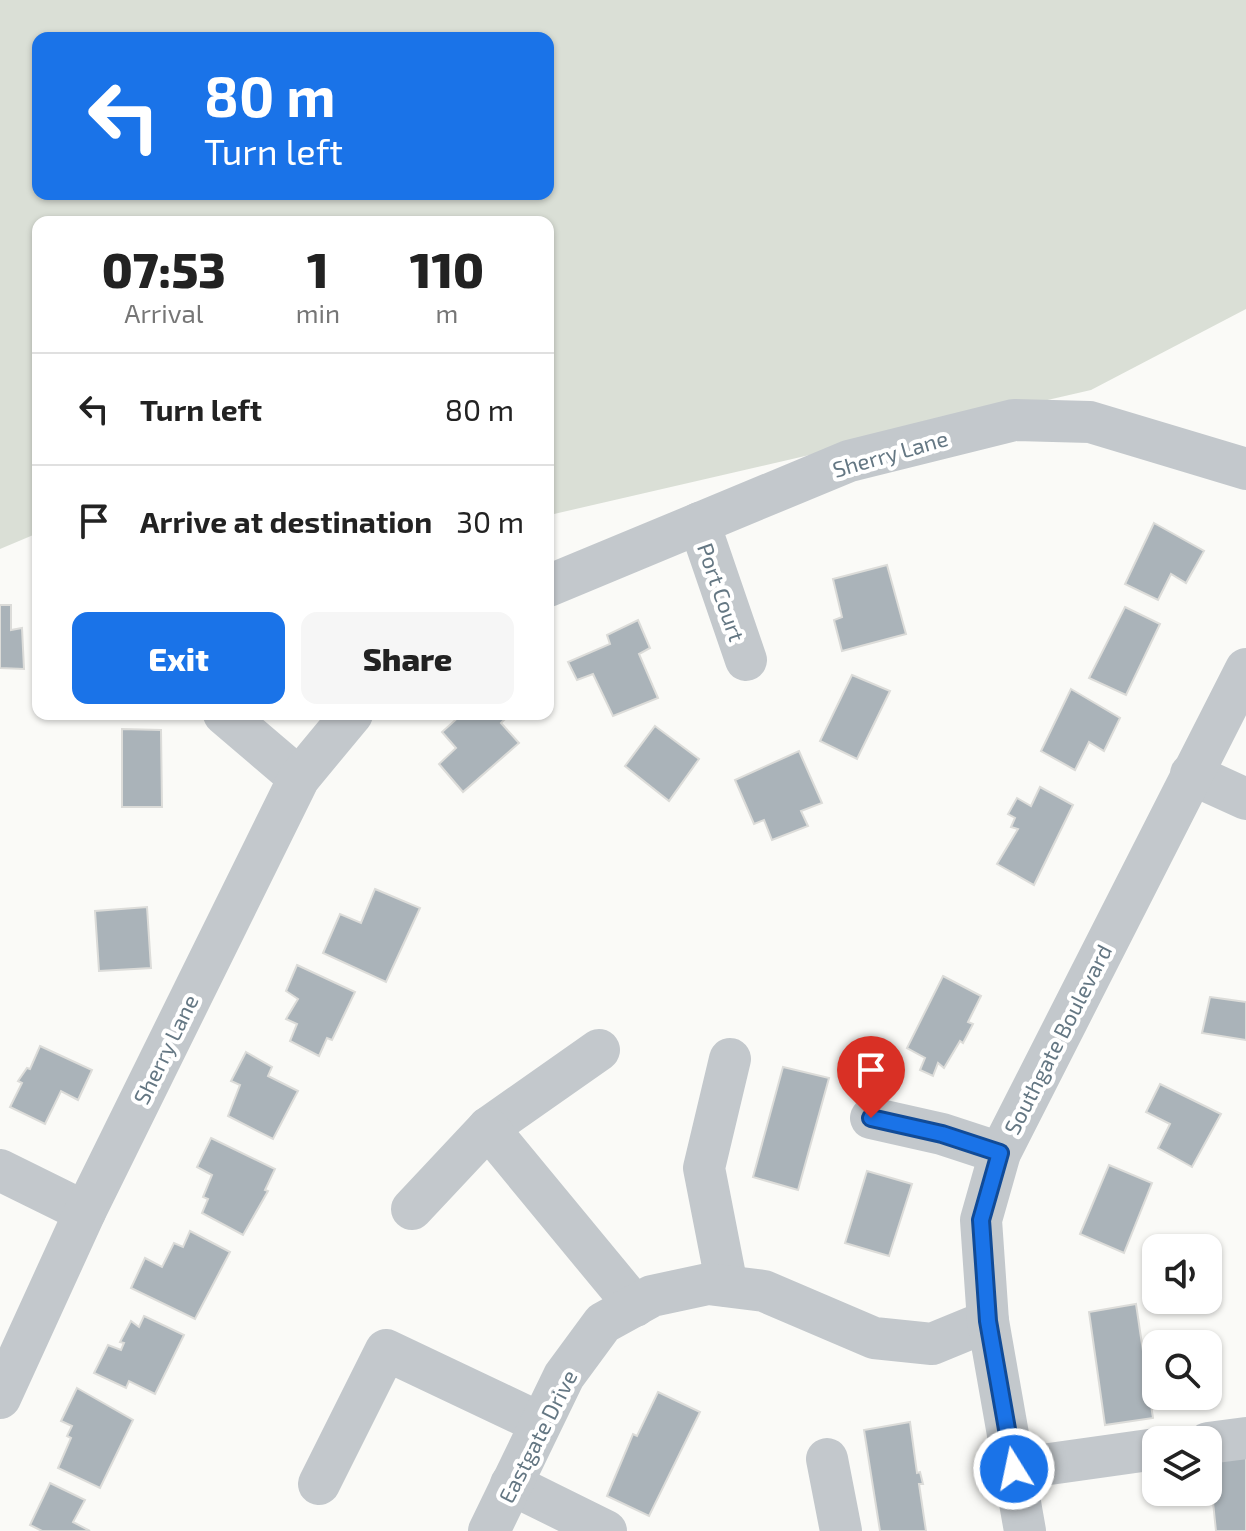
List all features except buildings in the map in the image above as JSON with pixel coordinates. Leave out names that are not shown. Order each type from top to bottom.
[{"type":"street","name":"Sherry Lane","points":[[554,583],[849,461],[1014,420],[1090,422],[1246,469]]},
{"type":"street","name":"Port Court","points":[[699,523],[746,660]]},
{"type":"street","name":"Southgate Boulevard","points":[[1025,1531],[988,1321],[981,1220],[1000,1153],[1246,669]]},
{"type":"street","points":[[231,720],[299,778]]},
{"type":"street","name":"Sherry Lane","points":[[0,1398],[85,1212],[299,778],[347,720]]},
{"type":"street","points":[[1191,774],[1246,799]]},
{"type":"street","points":[[412,1209],[488,1128],[599,1050]]},
{"type":"street","points":[[727,1286],[704,1168],[730,1059]]},
{"type":"street","points":[[871,1118],[942,1134],[1000,1153]]},
{"type":"street","points":[[488,1128],[635,1306]]},
{"type":"street","points":[[0,1170],[85,1212]]},
{"type":"street","name":"Eastgate Drive","points":[[489,1531],[564,1376],[603,1323],[652,1296],[708,1284],[764,1291],[874,1338],[932,1344],[988,1321]]},
{"type":"street","points":[[319,1484],[386,1350],[540,1423]]},
{"type":"street","points":[[1222,1441],[1246,1438]]},
{"type":"street","points":[[1014,1469],[1142,1451]]},
{"type":"street","points":[[827,1459],[841,1531]]},
{"type":"street","points":[[511,1484],[606,1531]]},
{"type":"shaded area","points":[[0,0],[1246,0],[1246,309],[1091,390],[554,514],[554,216],[32,216],[32,536],[0,549]]},
{"type":"route","points":[[871,1118],[942,1134],[1000,1153],[981,1220],[988,1321],[1014,1469]]}]
